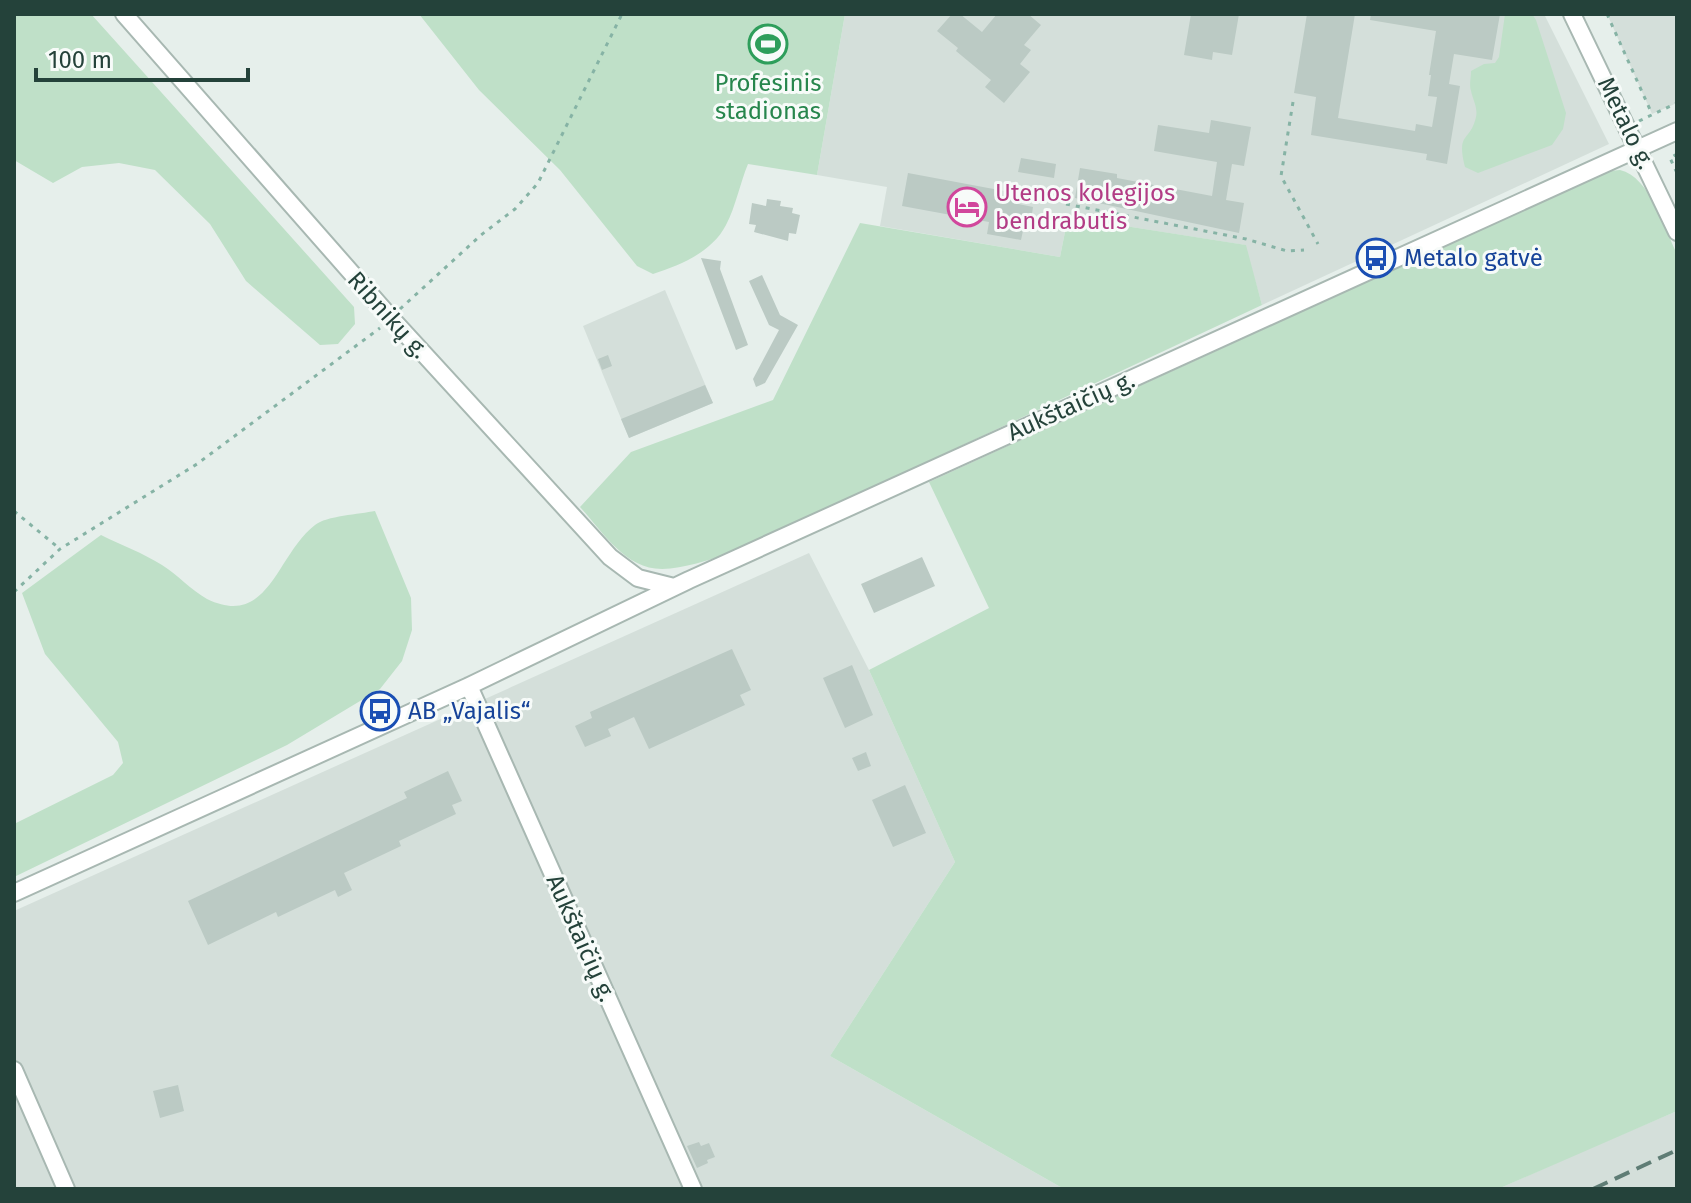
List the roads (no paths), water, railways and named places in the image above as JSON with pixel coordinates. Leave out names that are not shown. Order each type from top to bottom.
[{"type":"street","name":"Ribnikų g.","points":[[124,14],[391,318],[610,557],[638,578],[674,587]]},
{"type":"street","name":"Metalo g.","points":[[1572,14],[1677,232]]},
{"type":"street","name":"Aukštaičių g.","points":[[14,893],[469,686],[674,587],[1677,131]]},
{"type":"street","name":"Aukštaičių g.","points":[[469,686],[693,1189]]},
{"type":"street","points":[[14,1070],[66,1189]]},
{"type":"railway","points":[[1593,1189],[1677,1150]]},
{"type":"place","name":"Profesinis stadionas","points":[[768,44]]},
{"type":"place","name":"Utenos kolegijos bendrabutis","points":[[967,207]]},
{"type":"place","name":"Metalo gatvė","points":[[1376,258]]},
{"type":"place","name":"AB „Vajalis“","points":[[380,711]]}]
